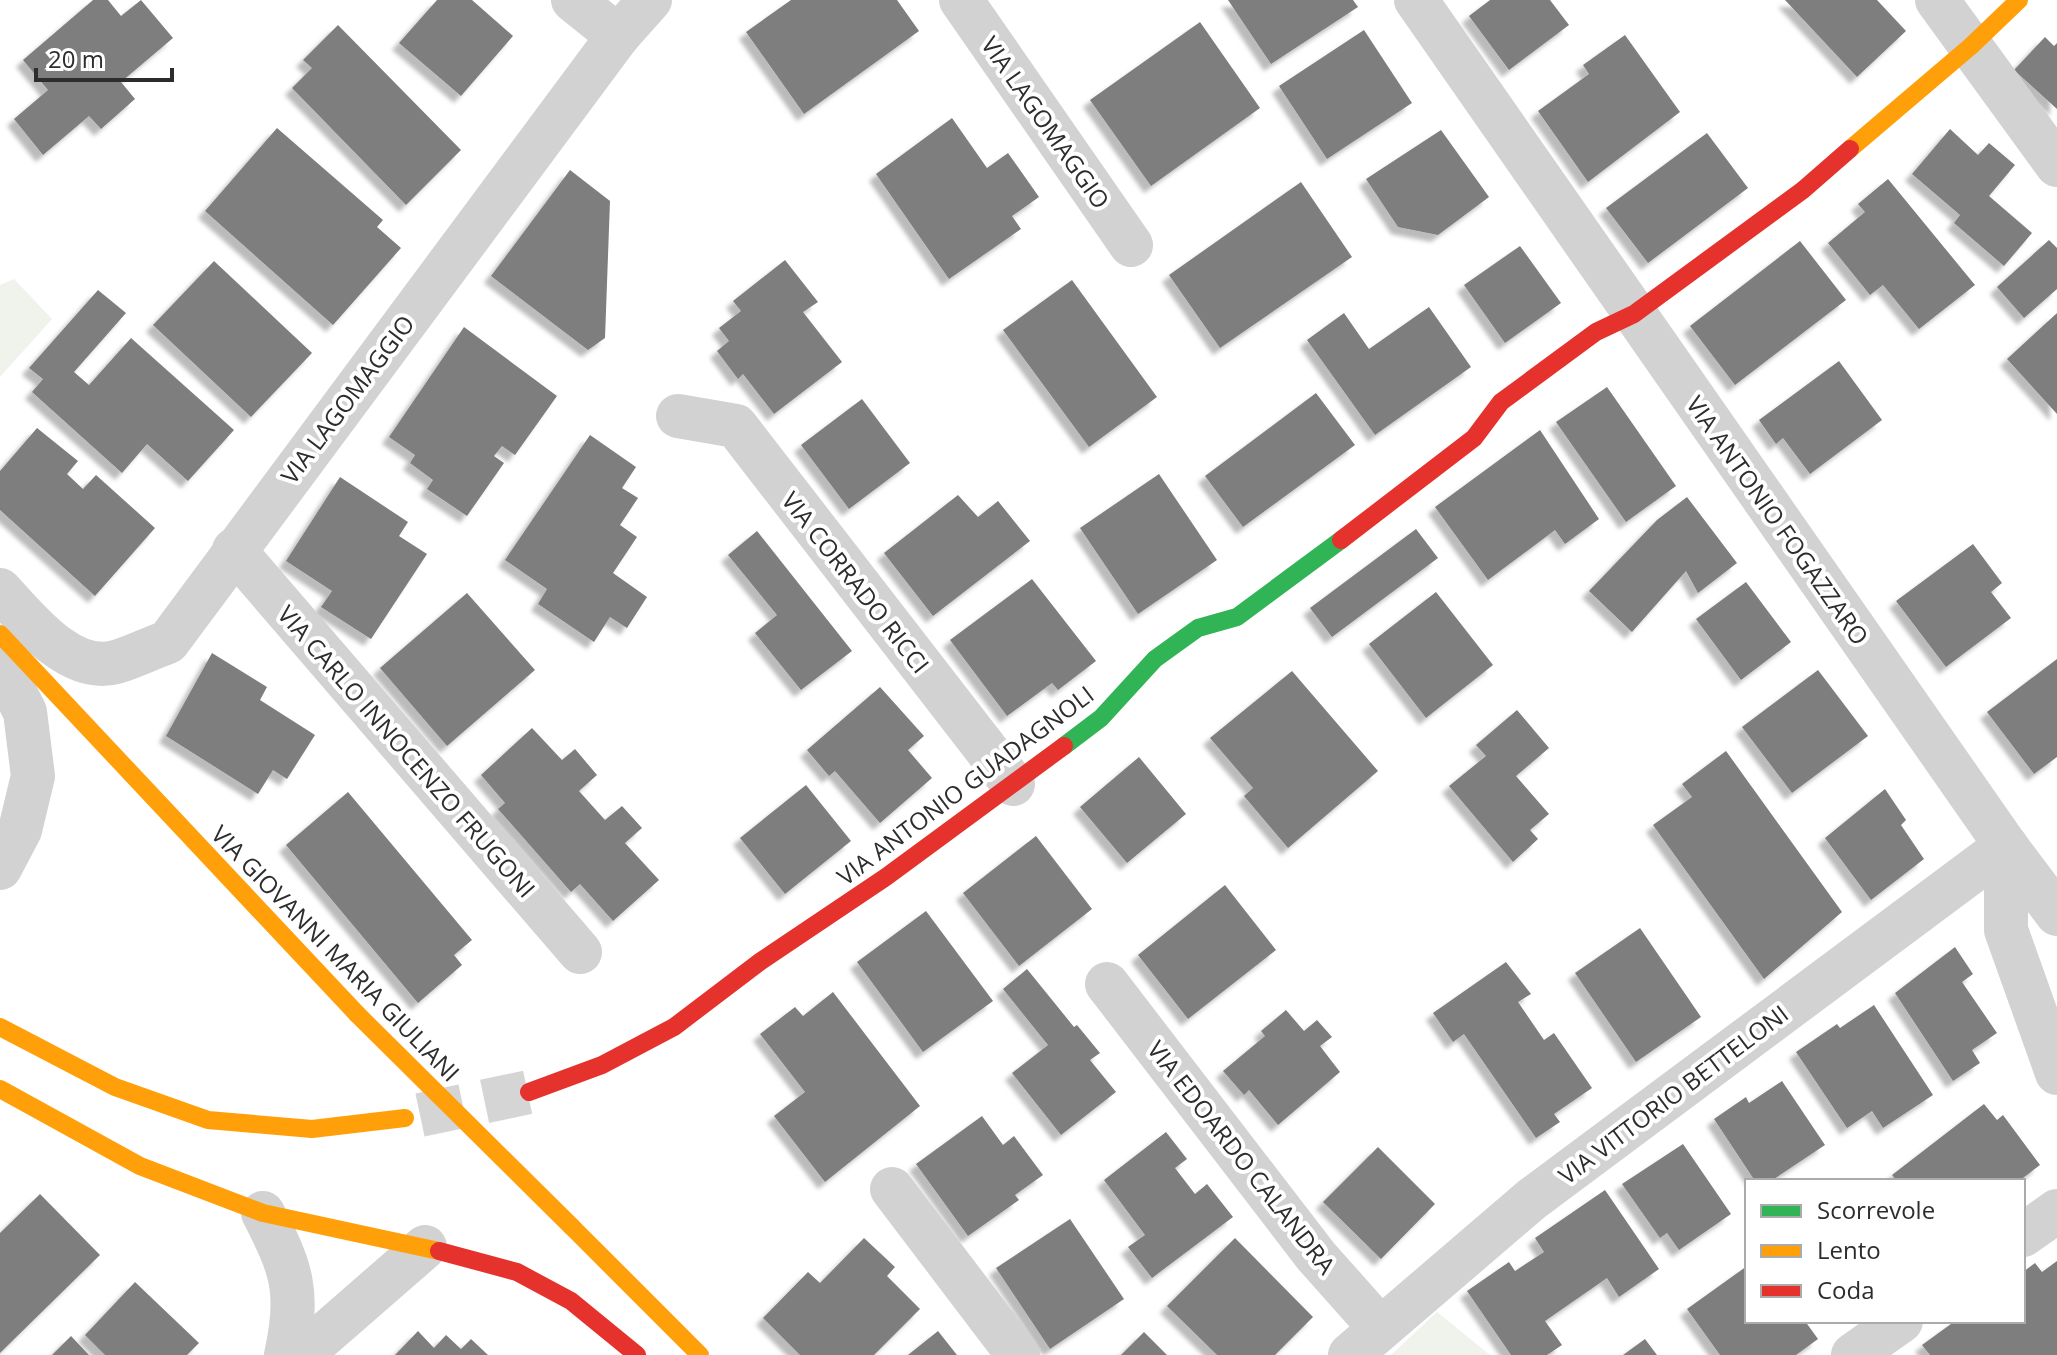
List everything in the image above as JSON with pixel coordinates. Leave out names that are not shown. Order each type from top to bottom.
[{"type":"street","points":[[573,0],[618,36]]},
{"type":"street","name":"VIA LAGOMAGGIO","points":[[0,590],[50,643],[87,662],[113,663],[168,642],[618,36],[650,0]]},
{"type":"street","name":"VIA LAGOMAGGIO","points":[[961,0],[1131,245]]},
{"type":"street","name":"VIA ANTONIO FOGAZZARO","points":[[1416,0],[2006,846],[2057,914]]},
{"type":"street","points":[[1937,0],[2057,165]]},
{"type":"street","name":"VIA ANTONIO GUADAGNOLI","points":[[529,1092],[602,1065],[674,1027],[761,961],[886,877],[1013,784],[1101,718],[1155,659],[1198,628],[1237,617],[1474,438],[1501,402],[1596,332],[1634,314],[1803,190],[1971,46],[2019,0]]},
{"type":"street","name":"VIA CORRADO RICCI","points":[[678,416],[736,426],[1013,784]]},
{"type":"street","name":"VIA CARLO INNOCENZO FRUGONI","points":[[234,550],[580,952]]},
{"type":"street","name":"VIA GIOVANNI MARIA GIULIANI","points":[[0,634],[357,1014],[700,1355]]},
{"type":"street","points":[[0,663],[25,712],[33,776],[20,830],[0,868]]},
{"type":"street","points":[[2006,846],[2006,930],[2057,1073]]},
{"type":"street","name":"VIA VITTORIO BETTELONI","points":[[1365,1341],[1532,1199],[2006,846]]},
{"type":"street","name":"VIA EDOARDO CALANDRA","points":[[1107,984],[1316,1256],[1365,1341]]},
{"type":"street","points":[[0,1027],[115,1087],[208,1120],[312,1129],[405,1118]]},
{"type":"street","points":[[0,1089],[140,1166],[263,1213],[425,1247],[517,1272],[571,1301],[637,1355]]},
{"type":"street","points":[[892,1189],[1018,1355]]},
{"type":"street","points":[[2025,1234],[2057,1211]]},
{"type":"street","points":[[263,1213],[285,1254],[293,1291],[292,1328],[286,1355]]},
{"type":"street","points":[[301,1355],[425,1247]]},
{"type":"street","points":[[1853,1355],[1898,1323]]},
{"type":"shaded area","points":[[14,279],[52,319],[0,377],[0,285]]},
{"type":"shaded area","points":[[1437,1312],[1490,1355],[1391,1355]]},
{"type":"building","points":[[93,0],[108,0],[121,16],[141,0],[173,38],[121,82],[135,99],[101,129],[89,116],[43,155],[14,119],[48,90],[23,60]]},
{"type":"building","points":[[437,0],[472,0],[513,36],[461,96],[399,43]]},
{"type":"building","points":[[791,0],[897,0],[919,31],[804,114],[746,32]]},
{"type":"building","points":[[1228,0],[1353,0],[1358,7],[1271,64]]},
{"type":"building","points":[[1490,0],[1550,0],[1569,25],[1509,70],[1469,16]]},
{"type":"building","points":[[1785,0],[1877,0],[1906,31],[1857,77]]},
{"type":"building","points":[[1200,22],[1260,108],[1151,186],[1090,100]]},
{"type":"building","points":[[338,25],[461,150],[406,205],[292,88],[312,68],[303,60]]},
{"type":"building","points":[[1364,30],[1412,103],[1327,159],[1279,86]]},
{"type":"building","points":[[1625,35],[1680,112],[1588,182],[1538,111],[1589,74],[1583,65]]},
{"type":"building","points":[[2045,37],[2054,46],[2057,43],[2057,109],[2014,70]]},
{"type":"building","points":[[952,118],[987,168],[1008,153],[1039,197],[1012,216],[1021,229],[949,279],[876,174]]},
{"type":"building","points":[[277,128],[383,220],[377,227],[401,248],[333,325],[205,211]]},
{"type":"building","points":[[1950,129],[1978,155],[1989,143],[2015,165],[1989,196],[2032,233],[2004,266],[1954,223],[1960,215],[1912,174]]},
{"type":"building","points":[[1441,130],[1489,197],[1438,235],[1398,227],[1366,179]]},
{"type":"building","points":[[1707,133],[1748,188],[1648,263],[1606,208]]},
{"type":"building","points":[[570,170],[610,201],[605,338],[588,350],[491,276]]},
{"type":"building","points":[[1888,179],[1975,285],[1919,329],[1883,285],[1870,295],[1828,243],[1865,212],[1858,204]]},
{"type":"building","points":[[1301,182],[1352,257],[1220,348],[1169,275]]},
{"type":"building","points":[[2049,240],[2057,248],[2057,289],[2024,318],[1997,287]]},
{"type":"building","points":[[1800,241],[1846,300],[1735,385],[1690,326]]},
{"type":"building","points":[[1520,246],[1561,303],[1505,343],[1464,285]]},
{"type":"building","points":[[785,260],[818,302],[803,312],[842,362],[774,414],[743,374],[738,379],[717,351],[729,341],[719,328],[741,311],[733,301]]},
{"type":"building","points":[[214,261],[312,353],[251,417],[153,325]]},
{"type":"building","points":[[1072,280],[1157,397],[1089,447],[1003,330]]},
{"type":"building","points":[[98,290],[126,313],[74,372],[89,385],[131,338],[234,430],[188,481],[147,444],[122,473],[32,392],[43,379],[29,368]]},
{"type":"building","points":[[1429,307],[1471,367],[1375,435],[1307,340],[1344,313],[1369,349]]},
{"type":"building","points":[[2057,313],[2057,414],[2007,359]]},
{"type":"building","points":[[464,327],[557,396],[515,455],[502,446],[494,456],[504,463],[467,516],[427,489],[433,480],[410,463],[415,455],[389,437]]},
{"type":"building","points":[[1839,361],[1882,420],[1810,474],[1783,438],[1776,444],[1759,420]]},
{"type":"building","points":[[1607,387],[1676,486],[1626,522],[1556,422]]},
{"type":"building","points":[[1316,393],[1355,445],[1243,527],[1205,476]]},
{"type":"building","points":[[862,399],[910,463],[849,509],[801,445]]},
{"type":"building","points":[[37,428],[78,461],[67,474],[83,489],[96,475],[155,528],[95,596],[0,510],[0,471]]},
{"type":"building","points":[[1540,430],[1599,519],[1565,544],[1555,530],[1488,580],[1435,507]]},
{"type":"building","points":[[590,435],[636,467],[622,488],[638,498],[620,525],[637,537],[613,573],[647,597],[627,628],[610,617],[594,642],[538,604],[547,589],[505,560]]},
{"type":"building","points":[[1159,474],[1217,560],[1138,614],[1080,528]]},
{"type":"building","points":[[340,477],[408,522],[399,536],[427,554],[371,639],[321,607],[332,591],[286,561]]},
{"type":"building","points":[[958,495],[978,517],[998,501],[1030,541],[933,616],[884,553]]},
{"type":"building","points":[[1687,497],[1737,563],[1698,593],[1686,571],[1632,632],[1589,591],[1657,520]]},
{"type":"building","points":[[1416,529],[1438,558],[1332,637],[1310,608]]},
{"type":"building","points":[[757,531],[852,651],[801,690],[755,633],[777,615],[728,555]]},
{"type":"building","points":[[1973,544],[2002,583],[1991,592],[2011,618],[1946,667],[1896,601]]},
{"type":"building","points":[[1032,579],[1096,661],[1058,690],[1052,683],[1007,716],[950,640]]},
{"type":"building","points":[[1746,582],[1791,642],[1741,680],[1696,619]]},
{"type":"building","points":[[1436,592],[1493,665],[1426,718],[1369,644]]},
{"type":"building","points":[[467,593],[535,670],[447,746],[380,668]]},
{"type":"building","points":[[212,653],[267,687],[260,700],[315,735],[287,779],[273,770],[258,794],[166,736]]},
{"type":"building","points":[[2057,659],[2057,757],[2034,774],[1987,712]]},
{"type":"building","points":[[1818,670],[1868,736],[1792,793],[1742,727]]},
{"type":"building","points":[[1292,671],[1378,771],[1288,848],[1244,796],[1253,788],[1210,738]]},
{"type":"building","points":[[880,687],[924,736],[908,750],[932,778],[880,823],[835,771],[829,776],[807,750]]},
{"type":"building","points":[[1517,710],[1549,748],[1516,776],[1549,814],[1530,830],[1538,839],[1513,862],[1449,786],[1486,756],[1476,745]]},
{"type":"building","points":[[532,728],[562,760],[575,749],[597,775],[579,791],[605,820],[622,806],[642,828],[625,843],[659,880],[613,921],[580,884],[571,892],[498,809],[505,803],[481,775]]},
{"type":"building","points":[[1726,751],[1842,912],[1764,979],[1653,825],[1692,797],[1682,784]]},
{"type":"building","points":[[1139,757],[1186,814],[1127,863],[1080,807]]},
{"type":"building","points":[[806,785],[851,841],[785,894],[740,838]]},
{"type":"building","points":[[1885,789],[1906,820],[1901,825],[1924,859],[1871,900],[1825,838]]},
{"type":"building","points":[[348,792],[472,940],[454,955],[462,965],[418,1003],[286,845]]},
{"type":"building","points":[[1036,836],[1092,909],[1019,966],[963,893]]},
{"type":"building","points":[[1225,885],[1276,950],[1188,1019],[1138,955]]},
{"type":"building","points":[[926,911],[993,1001],[923,1052],[857,962]]},
{"type":"building","points":[[1640,928],[1701,1017],[1636,1062],[1575,973]]},
{"type":"building","points":[[1955,947],[1973,974],[1962,982],[1997,1033],[1972,1050],[1980,1063],[1953,1081],[1895,993]]},
{"type":"building","points":[[1506,962],[1531,994],[1518,1002],[1544,1040],[1554,1033],[1592,1088],[1554,1114],[1560,1122],[1536,1138],[1464,1034],[1453,1042],[1433,1013]]},
{"type":"building","points":[[1027,969],[1074,1027],[1077,1025],[1100,1053],[1090,1060],[1116,1092],[1061,1135],[1012,1073],[1048,1045],[1003,989]]},
{"type":"building","points":[[833,992],[920,1106],[825,1182],[774,1116],[805,1092],[760,1034],[795,1007],[803,1016]]},
{"type":"building","points":[[1874,1005],[1933,1095],[1883,1128],[1872,1111],[1847,1128],[1796,1052],[1837,1024],[1840,1028]]},
{"type":"building","points":[[1286,1010],[1304,1031],[1317,1020],[1332,1037],[1320,1046],[1340,1072],[1278,1125],[1249,1090],[1244,1095],[1223,1071],[1265,1036],[1261,1031]]},
{"type":"building","points":[[1782,1081],[1825,1145],[1774,1179],[1754,1179],[1714,1119],[1746,1097],[1749,1103]]},
{"type":"building","points":[[1984,1104],[1997,1120],[2003,1115],[2040,1165],[2022,1179],[1895,1179],[1892,1175]]},
{"type":"building","points":[[982,1116],[1003,1145],[1014,1136],[1043,1175],[1015,1195],[1019,1200],[968,1236],[916,1164]]},
{"type":"building","points":[[1166,1132],[1187,1159],[1175,1168],[1195,1194],[1207,1184],[1233,1217],[1152,1278],[1128,1247],[1145,1235],[1104,1180]]},
{"type":"building","points":[[1683,1144],[1731,1214],[1679,1250],[1667,1233],[1660,1238],[1622,1184]]},
{"type":"building","points":[[1378,1147],[1435,1204],[1381,1259],[1323,1202]]},
{"type":"building","points":[[1605,1190],[1659,1269],[1619,1297],[1607,1278],[1545,1321],[1562,1345],[1547,1355],[1511,1355],[1467,1291],[1509,1262],[1515,1271],[1544,1252],[1535,1238]]},
{"type":"building","points":[[40,1194],[100,1255],[0,1353],[0,1233]]},
{"type":"building","points":[[1070,1219],[1124,1299],[1050,1349],[996,1268]]},
{"type":"building","points":[[864,1238],[895,1267],[887,1276],[920,1309],[874,1355],[800,1355],[763,1318],[808,1272],[820,1283]]},
{"type":"building","points":[[1235,1238],[1313,1317],[1275,1355],[1217,1355],[1167,1306]]},
{"type":"building","points":[[2057,1261],[2057,1355],[1930,1355],[1922,1345],[1952,1323],[2025,1323],[2025,1270],[2035,1263],[2042,1272]]},
{"type":"building","points":[[1745,1267],[1745,1323],[1806,1323],[1818,1339],[1796,1355],[1720,1355],[1687,1309]]},
{"type":"building","points":[[135,1282],[199,1343],[187,1355],[105,1355],[85,1335]]},
{"type":"building","points":[[418,1331],[434,1348],[446,1335],[461,1349],[471,1339],[488,1355],[395,1355]]},
{"type":"building","points":[[938,1331],[957,1355],[908,1355]]},
{"type":"building","points":[[1144,1332],[1167,1355],[1121,1355]]},
{"type":"building","points":[[71,1336],[89,1355],[52,1355]]},
{"type":"building","points":[[1645,1339],[1657,1355],[1623,1355]]},
{"type":"tunnel","points":[[420,1115],[529,1092]]},
{"type":"traffic: fast","points":[[1064,746],[1101,718],[1155,659],[1198,628],[1237,617],[1341,540]]},
{"type":"traffic: slow","points":[[1850,149],[1971,46],[2019,0]]},
{"type":"traffic: slow","points":[[0,634],[357,1014]]},
{"type":"traffic: slow","points":[[357,1014],[572,1227]]},
{"type":"traffic: slow","points":[[0,1027],[115,1087],[208,1120],[312,1129],[405,1118]]},
{"type":"traffic: slow","points":[[0,1089],[140,1166],[263,1213],[439,1251]]},
{"type":"traffic: slow","points":[[572,1227],[700,1355]]},
{"type":"traffic: jam","points":[[1341,540],[1474,438],[1501,402],[1596,332],[1634,314],[1803,190],[1850,149]]},
{"type":"traffic: jam","points":[[529,1092],[602,1065],[674,1027],[761,961],[886,877],[1064,746]]},
{"type":"traffic: jam","points":[[439,1251],[517,1272],[571,1301],[637,1355]]}]
